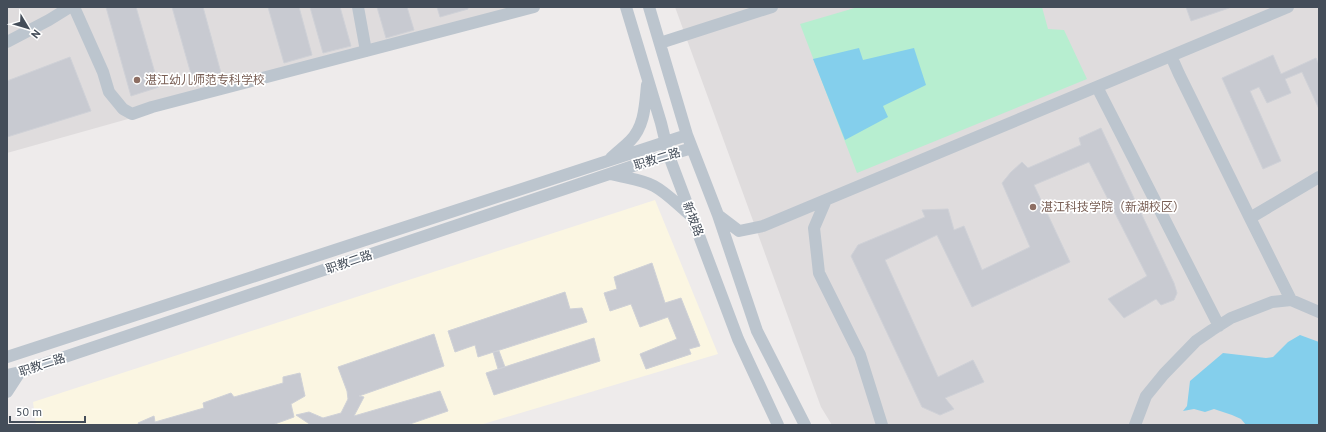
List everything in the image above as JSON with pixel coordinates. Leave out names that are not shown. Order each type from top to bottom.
[{"type":"street","points":[[7,42],[70,7]]},
{"type":"street","points":[[74,7],[103,72],[110,92],[123,109],[132,114],[152,107],[534,7]]},
{"type":"street","points":[[358,7],[366,51]]},
{"type":"street","name":"新坡路","points":[[626,7],[661,122],[669,156],[738,339],[778,425]]},
{"type":"street","points":[[649,7],[692,148]]},
{"type":"street","points":[[660,43],[748,10],[772,7]]},
{"type":"street","points":[[718,215],[739,231],[763,226],[1288,7]]},
{"type":"street","points":[[1171,56],[1291,300]]},
{"type":"street","points":[[606,161],[631,140],[638,129],[643,117],[648,80]]},
{"type":"street","points":[[1097,87],[1219,326]]},
{"type":"street","name":"职教二路","points":[[9,355],[687,135]]},
{"type":"street","name":"新坡路","points":[[692,148],[718,215],[757,331],[805,425]]},
{"type":"street","name":"职教二路","points":[[7,375],[20,372],[610,174],[692,148]]},
{"type":"street","points":[[610,174],[642,181],[654,186],[691,216]]},
{"type":"street","points":[[1250,218],[1319,177]]},
{"type":"street","points":[[826,200],[814,228],[819,273],[860,355],[882,425]]},
{"type":"street","points":[[1135,425],[1146,396],[1164,374],[1196,341],[1231,318],[1272,302],[1291,300],[1319,312]]},
{"type":"street","points":[[7,392],[20,372]]},
{"type":"shaded area","name":"湛江幼儿师范专科学校","points":[[7,7],[526,7],[7,153]]},
{"type":"shaded area","name":"湛江科技学院（新湖校区）","points":[[675,7],[1319,7],[1319,425],[832,425],[821,407]]},
{"type":"shaded area","points":[[655,200],[718,354],[480,425],[36,425],[33,402]]},
{"type":"green space","points":[[858,7],[1042,7],[1048,29],[1064,30],[1087,79],[857,173],[800,24]]},
{"type":"water","points":[[859,48],[863,60],[914,48],[926,85],[883,106],[888,117],[845,140],[813,59]]},
{"type":"water","points":[[1300,335],[1319,342],[1319,425],[1246,425],[1241,419],[1214,409],[1205,412],[1194,409],[1183,411],[1187,406],[1190,381],[1223,353],[1266,358],[1273,357],[1288,342]]},
{"type":"building","points":[[106,7],[136,7],[159,87],[131,96]]},
{"type":"building","points":[[172,7],[203,7],[221,73],[193,81]]},
{"type":"building","points":[[268,7],[299,7],[312,55],[284,63]]},
{"type":"building","points":[[310,7],[340,7],[351,46],[323,53]]},
{"type":"building","points":[[377,7],[407,7],[414,30],[386,38]]},
{"type":"building","points":[[437,7],[468,7],[468,9],[440,17]]},
{"type":"building","points":[[1186,7],[1232,7],[1191,21]]},
{"type":"building","points":[[1273,55],[1281,74],[1316,58],[1319,65],[1319,109],[1302,72],[1285,79],[1291,93],[1267,103],[1259,87],[1250,91],[1281,161],[1263,169],[1222,78]]},
{"type":"building","points":[[70,57],[91,111],[7,137],[7,81]]},
{"type":"building","points":[[1101,128],[1174,283],[1177,293],[1174,300],[1161,305],[1156,299],[1124,318],[1108,299],[1147,276],[1089,162],[1034,185],[1070,262],[972,307],[937,235],[885,260],[938,377],[973,360],[984,382],[945,398],[954,409],[940,415],[922,407],[851,256],[858,245],[925,217],[922,210],[948,209],[954,230],[964,226],[982,270],[1030,247],[1002,183],[1022,162],[1028,168],[1081,145],[1079,138]]},
{"type":"building","points":[[652,263],[665,303],[681,298],[700,346],[689,349],[691,354],[646,369],[640,354],[677,339],[668,317],[640,327],[631,304],[610,311],[604,293],[617,289],[614,277]]},
{"type":"building","points":[[565,292],[570,309],[582,308],[587,322],[478,357],[475,345],[455,352],[448,331]]},
{"type":"building","points":[[434,334],[444,366],[359,396],[364,397],[354,416],[440,391],[448,411],[407,425],[311,425],[296,415],[309,412],[323,418],[341,413],[348,399],[347,391],[338,367]]},
{"type":"building","points":[[594,338],[600,361],[494,395],[486,373]]},
{"type":"building","points":[[499,351],[505,367],[498,369],[493,352]]},
{"type":"building","points":[[300,373],[305,396],[291,404],[294,417],[272,425],[139,425],[138,423],[154,416],[155,422],[204,408],[203,403],[231,393],[234,397],[283,383],[283,377]]},
{"type":"place","name":"湛江幼儿师范专科学校","points":[[137,80]]},
{"type":"place","name":"湛江科技学院（新湖校区）","points":[[1033,207]]}]
